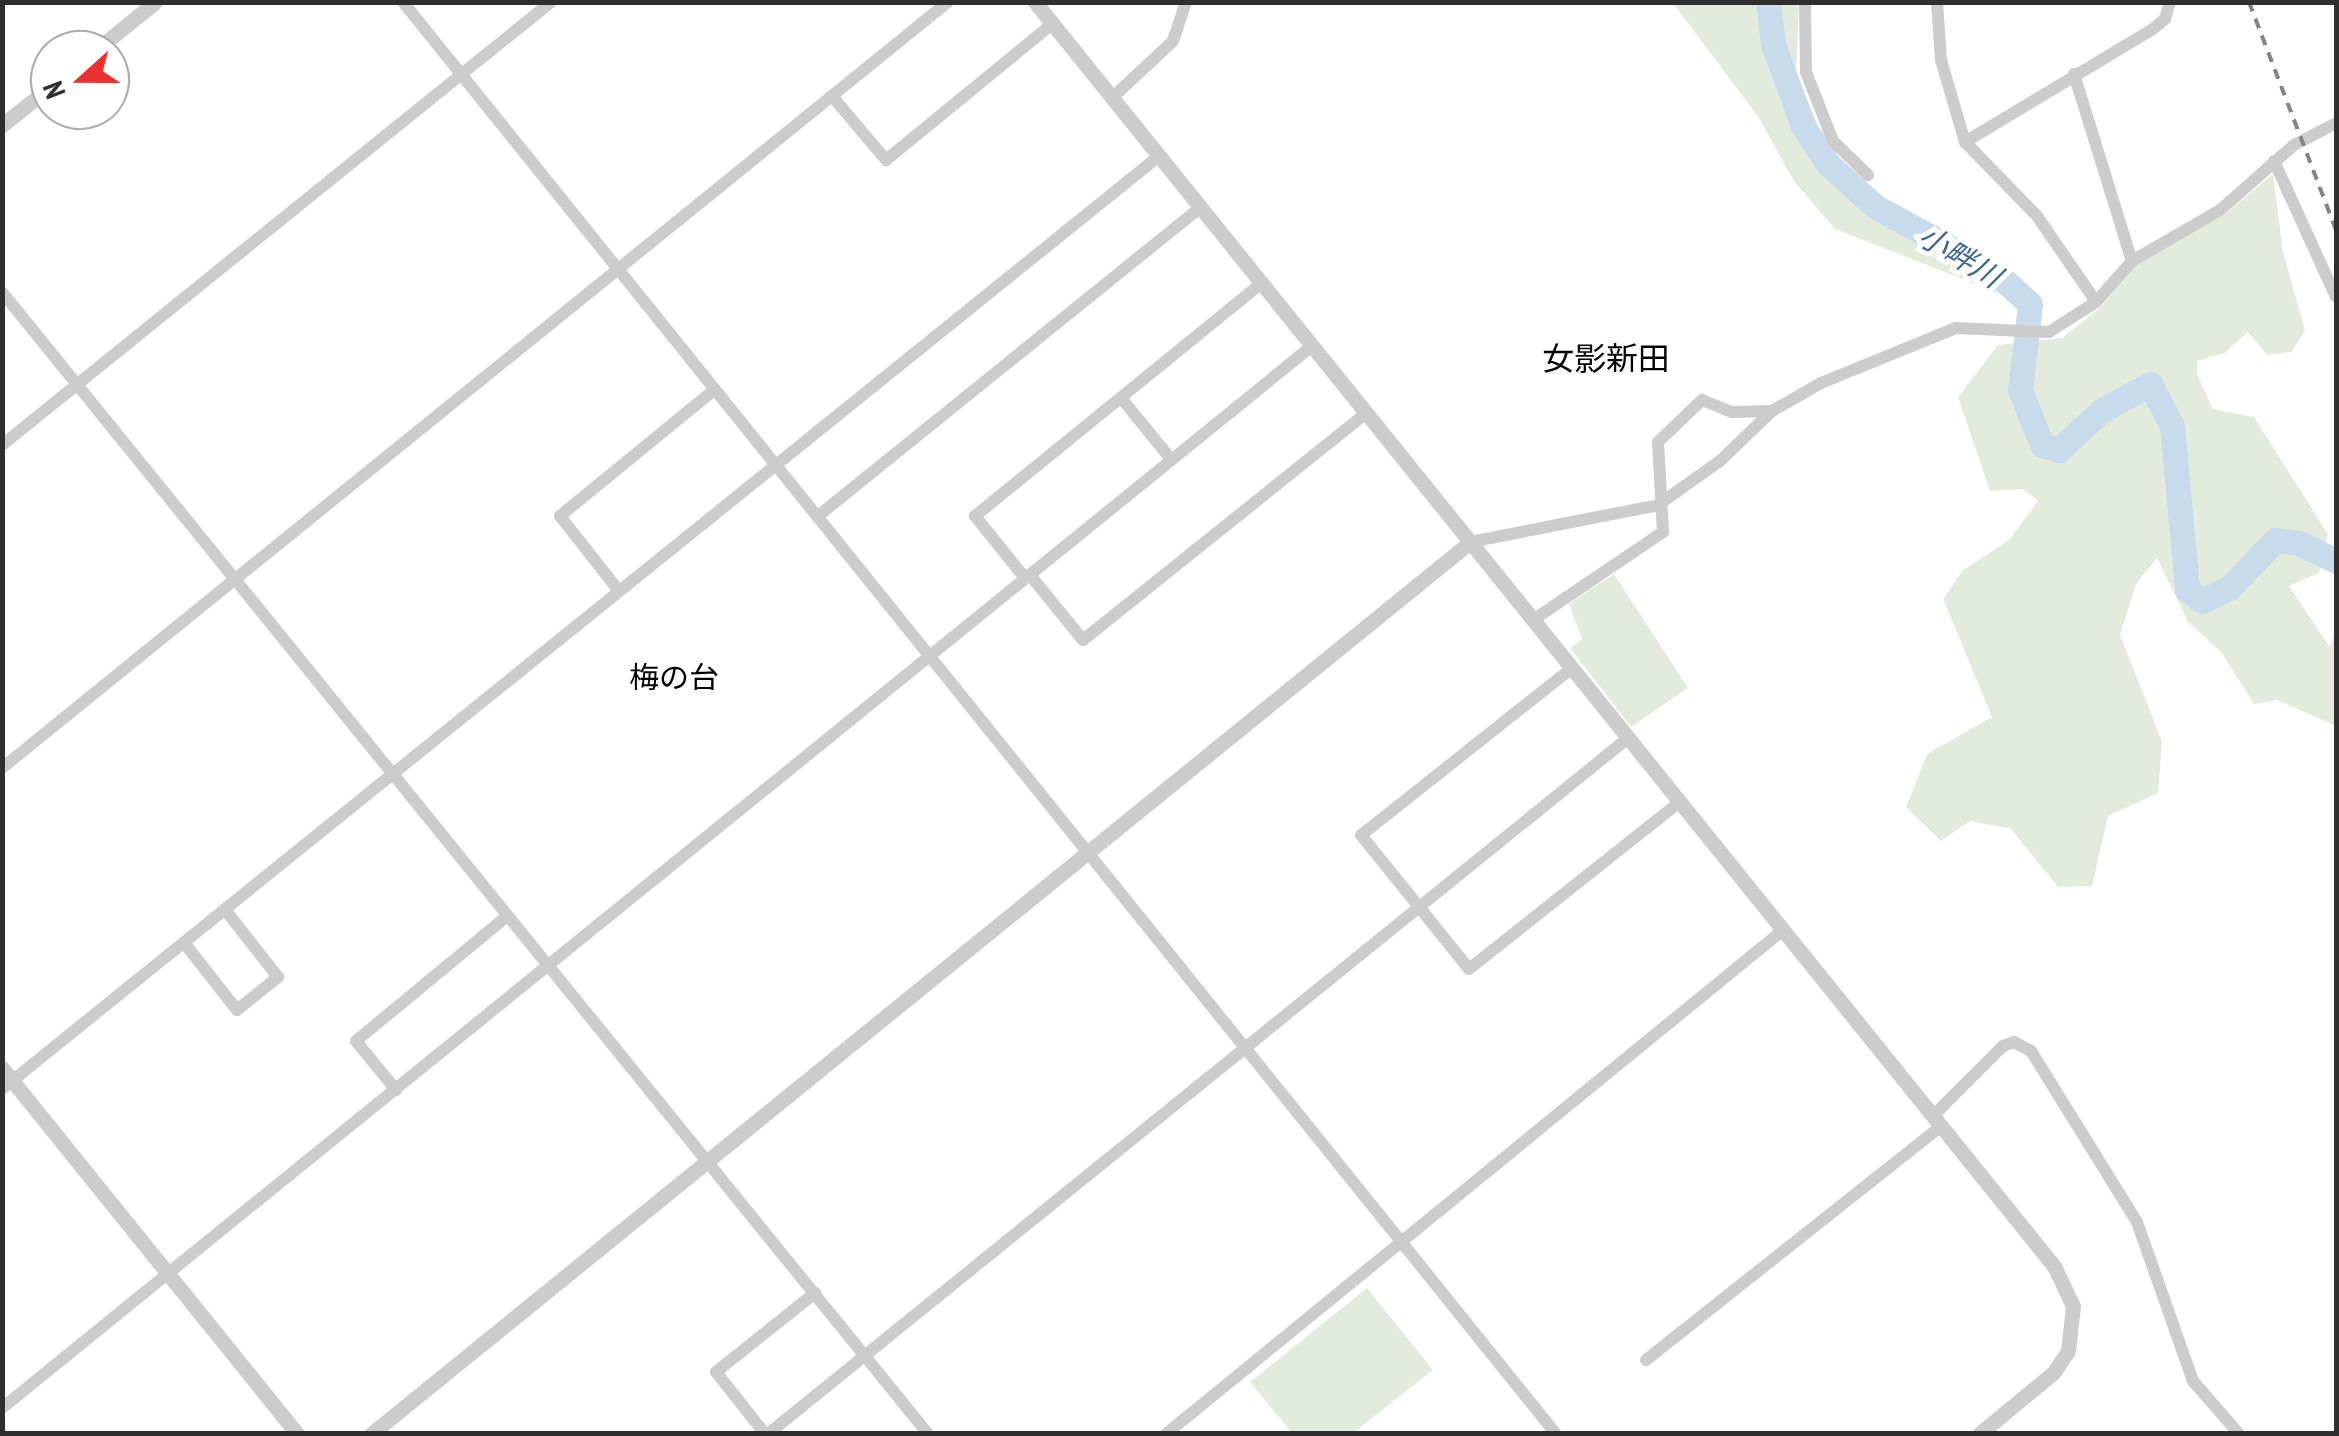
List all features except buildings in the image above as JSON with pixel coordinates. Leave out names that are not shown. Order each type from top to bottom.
[{"type":"street","points":[[121,30],[156,2]]},
{"type":"street","points":[[403,2],[1556,1434]]},
{"type":"street","points":[[2,445],[550,2]]},
{"type":"street","points":[[2,768],[948,2]]},
{"type":"street","points":[[1035,2],[2054,1266],[2073,1306],[2068,1350],[2053,1372],[1979,1434]]},
{"type":"street","points":[[1112,98],[1173,40],[1186,2]]},
{"type":"street","points":[[1805,2],[1806,72],[1834,142],[1868,176]]},
{"type":"street","points":[[1937,2],[1941,60],[1965,142],[2037,216],[2096,302]]},
{"type":"street","points":[[1965,142],[2152,29],[2170,2]]},
{"type":"street","points":[[832,96],[886,160],[1052,24]]},
{"type":"street","points":[[2074,74],[2132,261]]},
{"type":"street","points":[[2,125],[30,103]]},
{"type":"street","points":[[371,1434],[1470,542],[1658,505],[1720,461],[1772,411],[1866,362],[1956,328],[2047,332],[2096,302],[2132,261],[2220,210],[2274,162],[2336,123]]},
{"type":"street","points":[[298,1434],[170,1274],[6,1080],[185,944],[1159,156]]},
{"type":"street","points":[[2274,162],[2336,297]]},
{"type":"street","points":[[818,516],[1200,208]]},
{"type":"street","points":[[1262,284],[975,516],[1083,640],[1366,413]]},
{"type":"street","points":[[2,292],[928,1434]]},
{"type":"street","points":[[2,1408],[1312,346]]},
{"type":"street","points":[[619,591],[560,516],[714,389]]},
{"type":"street","points":[[1122,399],[1171,459]]},
{"type":"street","points":[[1533,620],[1663,532],[1658,505],[1658,442],[1702,400],[1732,412],[1772,411]]},
{"type":"street","points":[[1572,668],[1361,835],[1469,969],[1680,802]]},
{"type":"street","points":[[816,1293],[716,1372],[766,1434],[1628,738]]},
{"type":"street","points":[[185,944],[237,1010],[278,977],[226,911]]},
{"type":"street","points":[[396,1090],[356,1041],[507,916]]},
{"type":"street","points":[[1166,1434],[1783,930]]},
{"type":"street","points":[[1646,1360],[1937,1121],[1989,1055],[2014,1042],[2024,1044],[2137,1222],[2193,1382],[2239,1434]]},
{"type":"green space","points":[[1673,3],[1799,3],[1796,74],[1829,151],[1919,236],[1973,266],[2011,298],[1835,229],[1793,180],[1759,118]]},
{"type":"green space","points":[[2273,174],[2283,252],[2305,330],[2292,352],[2267,355],[2248,332],[2225,353],[2197,361],[2197,374],[2213,409],[2254,417],[2328,534],[2319,573],[2289,586],[2329,646],[2336,631],[2336,726],[2277,700],[2254,704],[2221,652],[2188,622],[2157,558],[2136,584],[2120,635],[2162,741],[2158,793],[2108,816],[2092,886],[2058,887],[2011,829],[1970,821],[1941,841],[1906,807],[1927,754],[1992,717],[1943,599],[1962,571],[2009,540],[2038,501],[2023,489],[1990,491],[1958,397],[1998,345],[2062,338],[2101,307],[2137,263],[2225,214]]},
{"type":"green space","points":[[1614,574],[1688,688],[1631,727],[1570,648],[1582,639],[1569,604]]},
{"type":"green space","points":[[1367,1288],[1433,1370],[1353,1433],[1292,1433],[1250,1382]]},
{"type":"waterway","name":"小畔川","points":[[1768,2],[1773,44],[1803,126],[1828,164],[1876,207],[1995,272],[2030,304],[2020,390],[2042,445],[2059,450],[2101,411],[2150,384],[2172,426],[2187,589],[2202,601],[2229,588],[2275,540],[2299,543],[2336,561]]},
{"type":"railway","points":[[2249,2],[2336,230]]},
{"type":"district","name":"女影新田","points":[[1606,358]]},
{"type":"district","name":"梅の台","points":[[674,677]]}]
